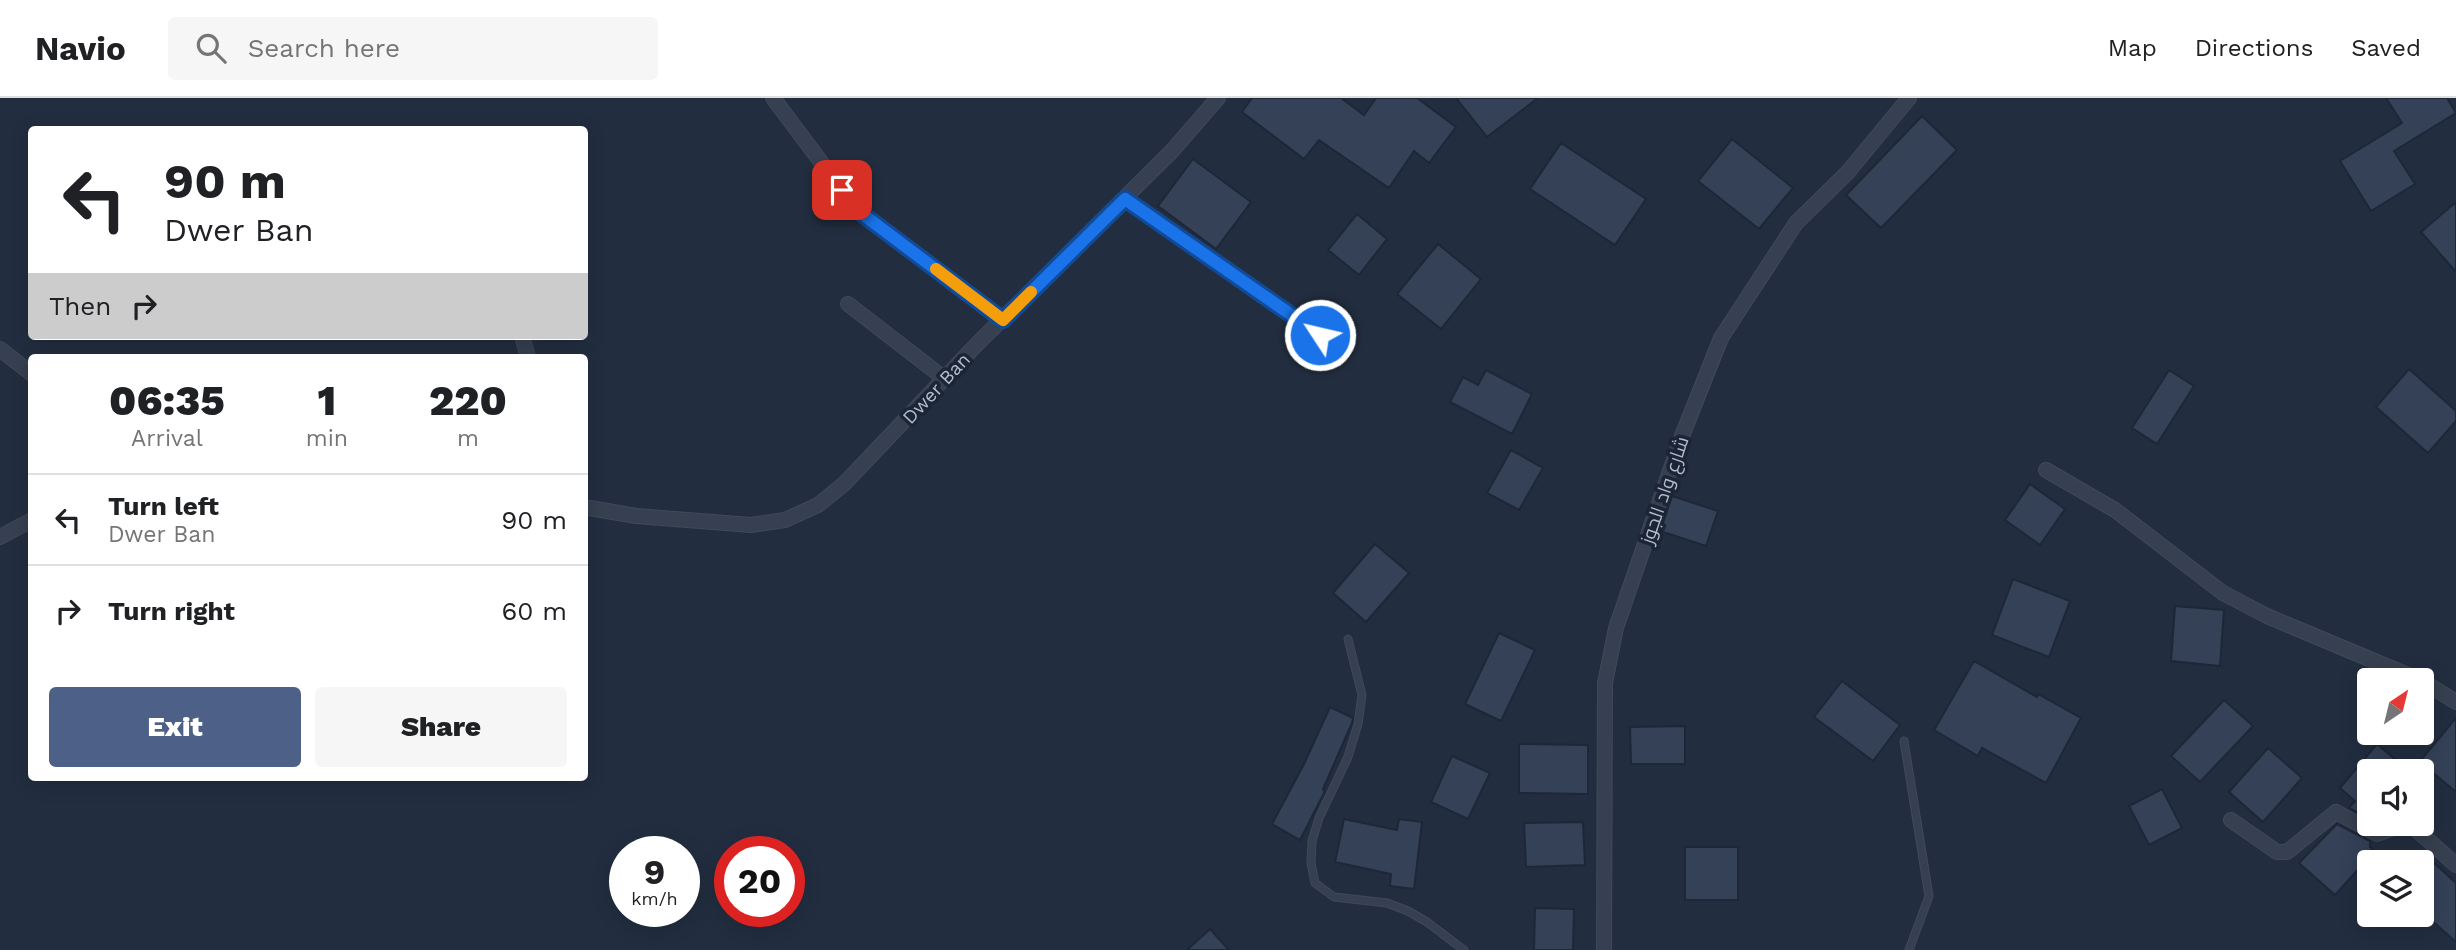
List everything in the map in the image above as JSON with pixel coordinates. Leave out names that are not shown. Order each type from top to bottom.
[{"type":"street","points":[[773,98],[857,210],[1003,320]]},
{"type":"street","name":"Dwer Ban","points":[[588,508],[636,516],[733,525],[772,523],[803,514],[827,499],[1188,135],[1218,98]]},
{"type":"street","name":"شارع واد الجوز","points":[[1604,950],[1605,683],[1616,628],[1682,436],[1721,338],[1796,223],[1848,172],[1909,98]]},
{"type":"street","points":[[848,303],[945,379]]},
{"type":"street","points":[[0,349],[28,371]]},
{"type":"street","points":[[2046,470],[2115,510],[2223,593],[2267,616],[2422,681],[2456,702]]},
{"type":"street","points":[[0,537],[28,522]]},
{"type":"street","points":[[2231,820],[2277,852],[2287,852],[2297,846],[2312,830],[2336,812],[2357,823]]},
{"type":"street","points":[[2423,836],[2456,865]]},
{"type":"lane","points":[[1125,199],[1320,335]]},
{"type":"lane","points":[[1348,639],[1362,695],[1348,757],[1318,818],[1312,841],[1311,863],[1315,883],[1334,897],[1387,903],[1408,911],[1464,950]]},
{"type":"lane","points":[[1904,741],[1929,897],[1909,950]]},
{"type":"building","points":[[1252,98],[1341,98],[1364,115],[1376,98],[1417,98],[1456,127],[1429,163],[1414,151],[1389,188],[1319,140],[1304,159],[1242,112]]},
{"type":"building","points":[[1456,98],[1538,98],[1487,137]]},
{"type":"building","points":[[2386,98],[2447,98],[2456,113],[2394,151],[2415,184],[2371,211],[2340,161],[2402,123]]},
{"type":"building","points":[[1922,116],[1957,150],[1881,228],[1846,195]]},
{"type":"building","points":[[1732,139],[1793,188],[1759,229],[1698,181]]},
{"type":"building","points":[[1561,143],[1646,199],[1615,245],[1530,189]]},
{"type":"building","points":[[1193,159],[1251,202],[1216,249],[1158,206]]},
{"type":"building","points":[[2456,202],[2456,272],[2421,232]]},
{"type":"building","points":[[1357,214],[1387,239],[1359,275],[1328,250]]},
{"type":"building","points":[[1438,244],[1481,279],[1441,329],[1397,294]]},
{"type":"building","points":[[2409,369],[2456,411],[2456,421],[2428,453],[2376,407]]},
{"type":"building","points":[[1486,370],[1532,394],[1512,434],[1450,402],[1463,377],[1478,385]]},
{"type":"building","points":[[2169,370],[2194,386],[2157,444],[2132,428]]},
{"type":"building","points":[[1511,450],[1543,468],[1519,510],[1487,493]]},
{"type":"building","points":[[2030,484],[2065,509],[2040,545],[2005,520]]},
{"type":"building","points":[[1672,496],[1718,511],[1706,546],[1660,531]]},
{"type":"building","points":[[1375,544],[1409,573],[1366,622],[1333,593]]},
{"type":"building","points":[[2013,579],[2070,601],[2049,657],[1992,635]]},
{"type":"building","points":[[2175,606],[2224,610],[2220,666],[2171,661]]},
{"type":"building","points":[[1499,633],[1535,650],[1501,721],[1465,704]]},
{"type":"building","points":[[1974,661],[2037,697],[2038,694],[2081,718],[2046,783],[1982,748],[1978,756],[1934,730]]},
{"type":"building","points":[[1842,681],[1900,725],[1873,761],[1814,717]]},
{"type":"building","points":[[2224,700],[2253,726],[2200,782],[2171,756]]},
{"type":"building","points":[[1330,707],[1353,718],[1352,723],[1323,789],[1325,791],[1300,840],[1272,824]]},
{"type":"building","points":[[2456,718],[2456,792],[2434,774],[2434,759],[2422,759]]},
{"type":"building","points":[[1685,726],[1685,764],[1631,764],[1630,727]]},
{"type":"building","points":[[1519,744],[1588,745],[1588,794],[1519,793]]},
{"type":"building","points":[[2375,746],[2379,746],[2395,759],[2364,759]]},
{"type":"building","points":[[2268,748],[2302,778],[2263,822],[2229,792]]},
{"type":"building","points":[[1452,756],[1490,773],[1468,819],[1431,802]]},
{"type":"building","points":[[2357,768],[2357,812],[2349,808],[2355,801],[2340,788]]},
{"type":"building","points":[[2162,789],[2182,828],[2149,845],[2129,806]]},
{"type":"building","points":[[1344,819],[1397,830],[1399,819],[1422,822],[1414,889],[1390,886],[1391,874],[1335,862]]},
{"type":"building","points":[[1583,822],[1585,865],[1526,867],[1524,823]]},
{"type":"building","points":[[2337,824],[2370,841],[2372,850],[2357,850],[2357,871],[2335,895],[2299,863]]},
{"type":"building","points":[[1685,847],[1738,847],[1738,900],[1685,900]]},
{"type":"building","points":[[2434,863],[2456,883],[2456,942],[2434,923]]},
{"type":"building","points":[[1535,908],[1574,909],[1573,950],[1534,950]]},
{"type":"building","points":[[1210,929],[1229,950],[1187,950]]},
{"type":"slow traffic","points":[[936,269],[1003,320],[1031,292]]},
{"type":"route","points":[[842,190],[857,210],[1003,320],[1125,199],[1320,335]]}]
